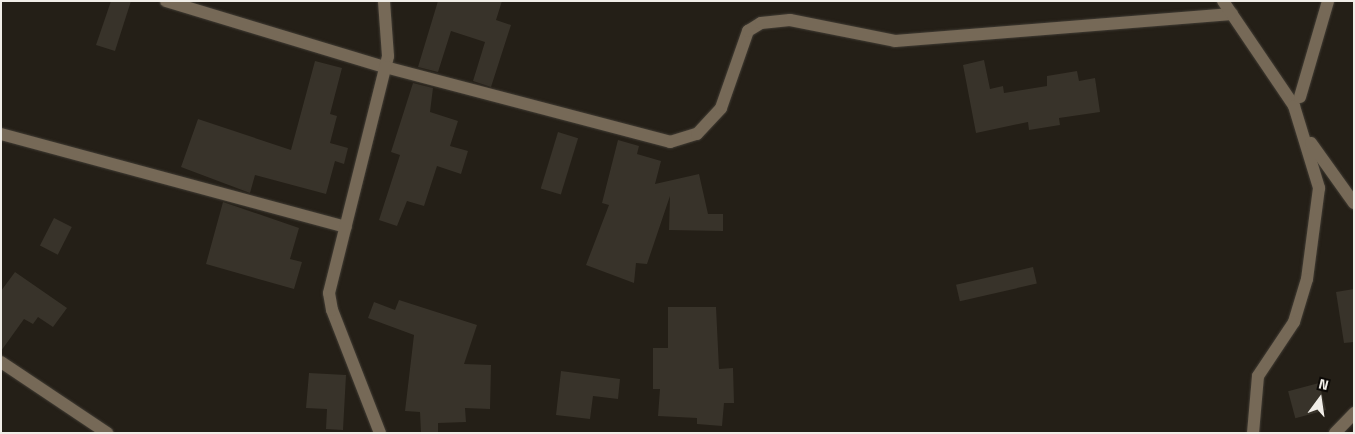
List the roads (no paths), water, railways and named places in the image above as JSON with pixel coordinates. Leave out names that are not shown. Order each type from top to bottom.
[{"type":"street","points":[[166,1],[385,67],[670,142],[697,134],[721,108],[748,31],[761,23],[790,20],[895,41],[1232,14]]},
{"type":"street","points":[[1223,1],[1282,86],[1306,137],[1354,203]]},
{"type":"street","points":[[1300,97],[1328,1]]},
{"type":"street","points":[[380,433],[332,310],[334,262],[346,227],[385,67],[386,3]]},
{"type":"street","points":[[1,134],[346,227]]},
{"type":"street","points":[[1253,433],[1258,376],[1294,322],[1307,280],[1319,188],[1306,137]]},
{"type":"street","points":[[1,362],[107,433]]},
{"type":"street","points":[[1335,433],[1354,413]]}]
